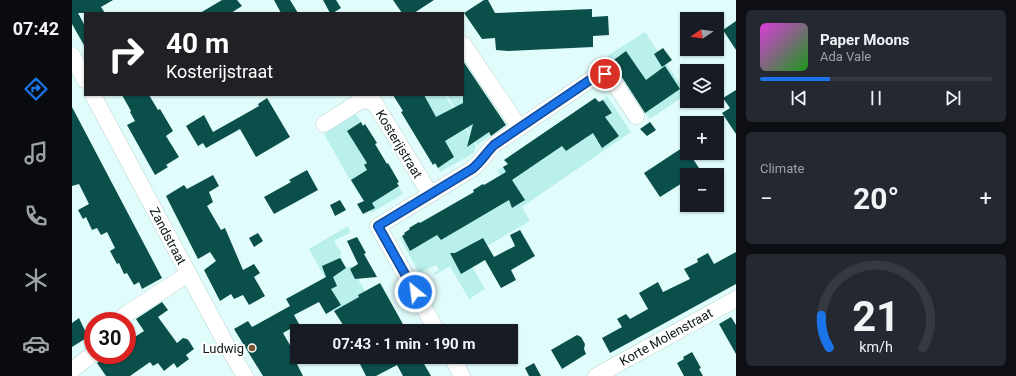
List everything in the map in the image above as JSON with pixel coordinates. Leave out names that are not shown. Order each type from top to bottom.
[{"type":"street","points":[[464,45],[520,128]]},
{"type":"street","points":[[72,55],[84,78]]},
{"type":"street","points":[[433,324],[378,226],[472,169],[481,162],[494,145],[590,80],[605,74],[610,76],[636,116]]},
{"type":"street","name":"Zandstraat","points":[[94,96],[226,344],[246,376]]},
{"type":"street","name":"Kosterijstraat","points":[[324,124],[362,100],[374,102],[430,194]]},
{"type":"street","points":[[130,312],[188,274]]},
{"type":"street","name":"Korte Molenstraat","points":[[596,376],[736,298]]},
{"type":"street","points":[[72,370],[84,361]]},
{"type":"street","points":[[456,364],[462,376]]},
{"type":"shaded area","points":[[645,32],[680,84],[680,99],[650,119],[645,113],[652,89],[626,51],[611,62],[607,56]]},
{"type":"shaded area","points":[[464,95],[491,135],[477,145],[448,96]]},
{"type":"shaded area","points":[[424,96],[446,96],[476,146],[474,153],[440,172],[438,168],[452,158]]},
{"type":"shaded area","points":[[607,96],[631,132],[522,207],[530,221],[466,256],[485,289],[469,299],[450,266],[435,275],[434,273],[439,270],[436,265],[419,273],[400,238],[401,236],[410,251],[437,235],[441,240],[453,233],[489,206],[492,210],[506,202],[501,177],[497,171],[503,167],[512,180],[562,146],[566,151],[577,143],[574,138],[612,113],[603,100]]},
{"type":"shaded area","points":[[356,114],[361,122],[348,131],[367,163],[364,166],[381,197],[399,186],[403,194],[371,213],[324,134]]},
{"type":"shaded area","points":[[348,226],[351,232],[334,241],[342,254],[340,255],[346,268],[351,266],[355,273],[355,279],[358,279],[365,291],[364,307],[342,322],[328,297],[333,292],[309,249]]},
{"type":"building","points":[[72,0],[113,0],[101,7],[104,12],[78,13],[84,24],[84,45],[72,24]]},
{"type":"building","points":[[222,0],[237,0],[242,6],[233,12],[202,12]]},
{"type":"building","points":[[274,0],[290,0],[297,12],[280,12]]},
{"type":"building","points":[[323,0],[336,0],[341,8],[335,12],[329,12]]},
{"type":"building","points":[[393,0],[434,0],[416,12],[401,12]]},
{"type":"building","points":[[484,0],[488,0],[495,13],[592,9],[592,17],[608,16],[609,35],[593,36],[593,47],[508,51],[496,50],[495,38],[482,39],[464,13]]},
{"type":"building","points":[[736,21],[736,50],[724,32],[724,29]]},
{"type":"building","points":[[663,48],[672,60],[662,67],[654,54]]},
{"type":"building","points":[[626,51],[646,80],[665,66],[680,89],[645,113],[611,62]]},
{"type":"building","points":[[464,62],[506,125],[491,136],[489,132],[467,147],[473,124],[445,141],[454,157],[438,168],[435,163],[433,165],[401,112],[403,111],[394,96],[425,96],[436,117],[463,103]]},
{"type":"building","points":[[736,90],[736,134],[722,113],[730,108],[724,97]]},
{"type":"building","points":[[123,96],[150,96],[158,110],[160,109],[173,131],[166,136],[179,157],[166,165],[168,167],[155,175],[127,125],[135,121],[130,112],[131,111]]},
{"type":"building","points":[[267,98],[290,137],[256,157],[240,129],[206,148],[203,143],[198,146],[186,126],[204,115],[213,132],[259,106],[258,104]]},
{"type":"building","points":[[595,98],[599,102],[603,100],[612,113],[605,117],[619,136],[602,148],[593,133],[566,151],[562,146],[512,180],[525,200],[512,208],[509,200],[441,240],[437,235],[410,251],[402,236],[410,229],[409,228],[474,192],[473,190],[506,172],[503,167],[508,164],[504,160]]},
{"type":"building","points":[[72,107],[162,278],[142,289],[139,282],[134,285],[127,273],[124,274],[119,263],[117,264],[110,251],[115,248],[107,232],[101,235],[97,228],[92,230],[86,217],[83,219],[78,210],[89,204],[79,184],[72,186]]},
{"type":"building","points":[[361,122],[363,126],[365,124],[377,143],[375,144],[399,182],[397,183],[399,186],[372,203],[375,208],[363,214],[357,204],[364,201],[351,180],[367,170],[364,165],[367,163],[347,131]]},
{"type":"building","points":[[650,122],[656,130],[647,136],[640,129]]},
{"type":"building","points":[[680,149],[680,160],[694,160],[699,168],[680,168],[680,184],[660,197],[644,173]]},
{"type":"building","points":[[307,170],[318,190],[274,214],[264,197],[291,182],[289,180]]},
{"type":"building","points":[[213,175],[219,186],[209,192],[213,202],[207,206],[221,230],[225,228],[243,270],[254,264],[260,273],[254,277],[265,296],[249,305],[243,295],[234,299],[231,294],[220,301],[204,270],[216,261],[210,252],[198,259],[166,196],[184,185],[187,189]]},
{"type":"building","points":[[340,200],[346,210],[335,216],[330,205]]},
{"type":"building","points":[[520,230],[535,256],[511,270],[516,280],[501,288],[485,260],[461,274],[450,253],[455,253],[483,238],[494,257],[515,246],[510,235]]},
{"type":"building","points":[[258,233],[263,241],[254,247],[249,238]]},
{"type":"building","points":[[357,237],[366,253],[364,254],[377,277],[355,279],[350,269],[358,264],[347,241]]},
{"type":"building","points":[[736,252],[736,284],[610,353],[602,338],[622,327],[617,319],[626,314],[630,319],[648,309],[639,293],[658,282],[663,292],[690,279],[684,269],[698,262],[697,259],[708,253],[714,264]]},
{"type":"building","points":[[340,258],[346,268],[333,277],[337,286],[331,289],[341,305],[326,314],[319,302],[294,315],[299,324],[290,324],[290,329],[283,333],[290,345],[290,364],[297,364],[303,376],[263,376],[234,329],[248,321],[252,327],[290,306],[286,299],[326,277],[322,266]]},
{"type":"building","points":[[380,283],[403,324],[342,324],[334,311],[359,297],[358,295]]},
{"type":"building","points":[[162,302],[168,310],[158,317],[177,343],[183,338],[189,341],[194,349],[186,355],[189,359],[177,368],[174,363],[164,371],[158,363],[153,366],[150,362],[130,376],[106,376],[98,364],[136,364],[136,336],[144,331],[136,319]]},
{"type":"building","points":[[731,317],[736,325],[736,354],[719,324]]},
{"type":"building","points":[[79,318],[84,329],[84,340],[72,347],[72,323]]},
{"type":"building","points":[[577,335],[581,337],[585,344],[584,349],[586,354],[562,369],[551,350]]},
{"type":"building","points":[[692,352],[701,368],[699,369],[703,376],[684,376],[677,363],[684,359],[683,357]]},
{"type":"building","points":[[534,363],[541,376],[529,376],[525,368]]},
{"type":"building","points":[[360,364],[424,364],[431,376],[403,376],[397,365],[376,376],[366,376]]},
{"type":"place","name":"Ludwig","points":[[252,348]]},
{"type":"route","points":[[415,292],[378,226],[472,169],[481,162],[494,145],[590,80],[605,74]]}]
